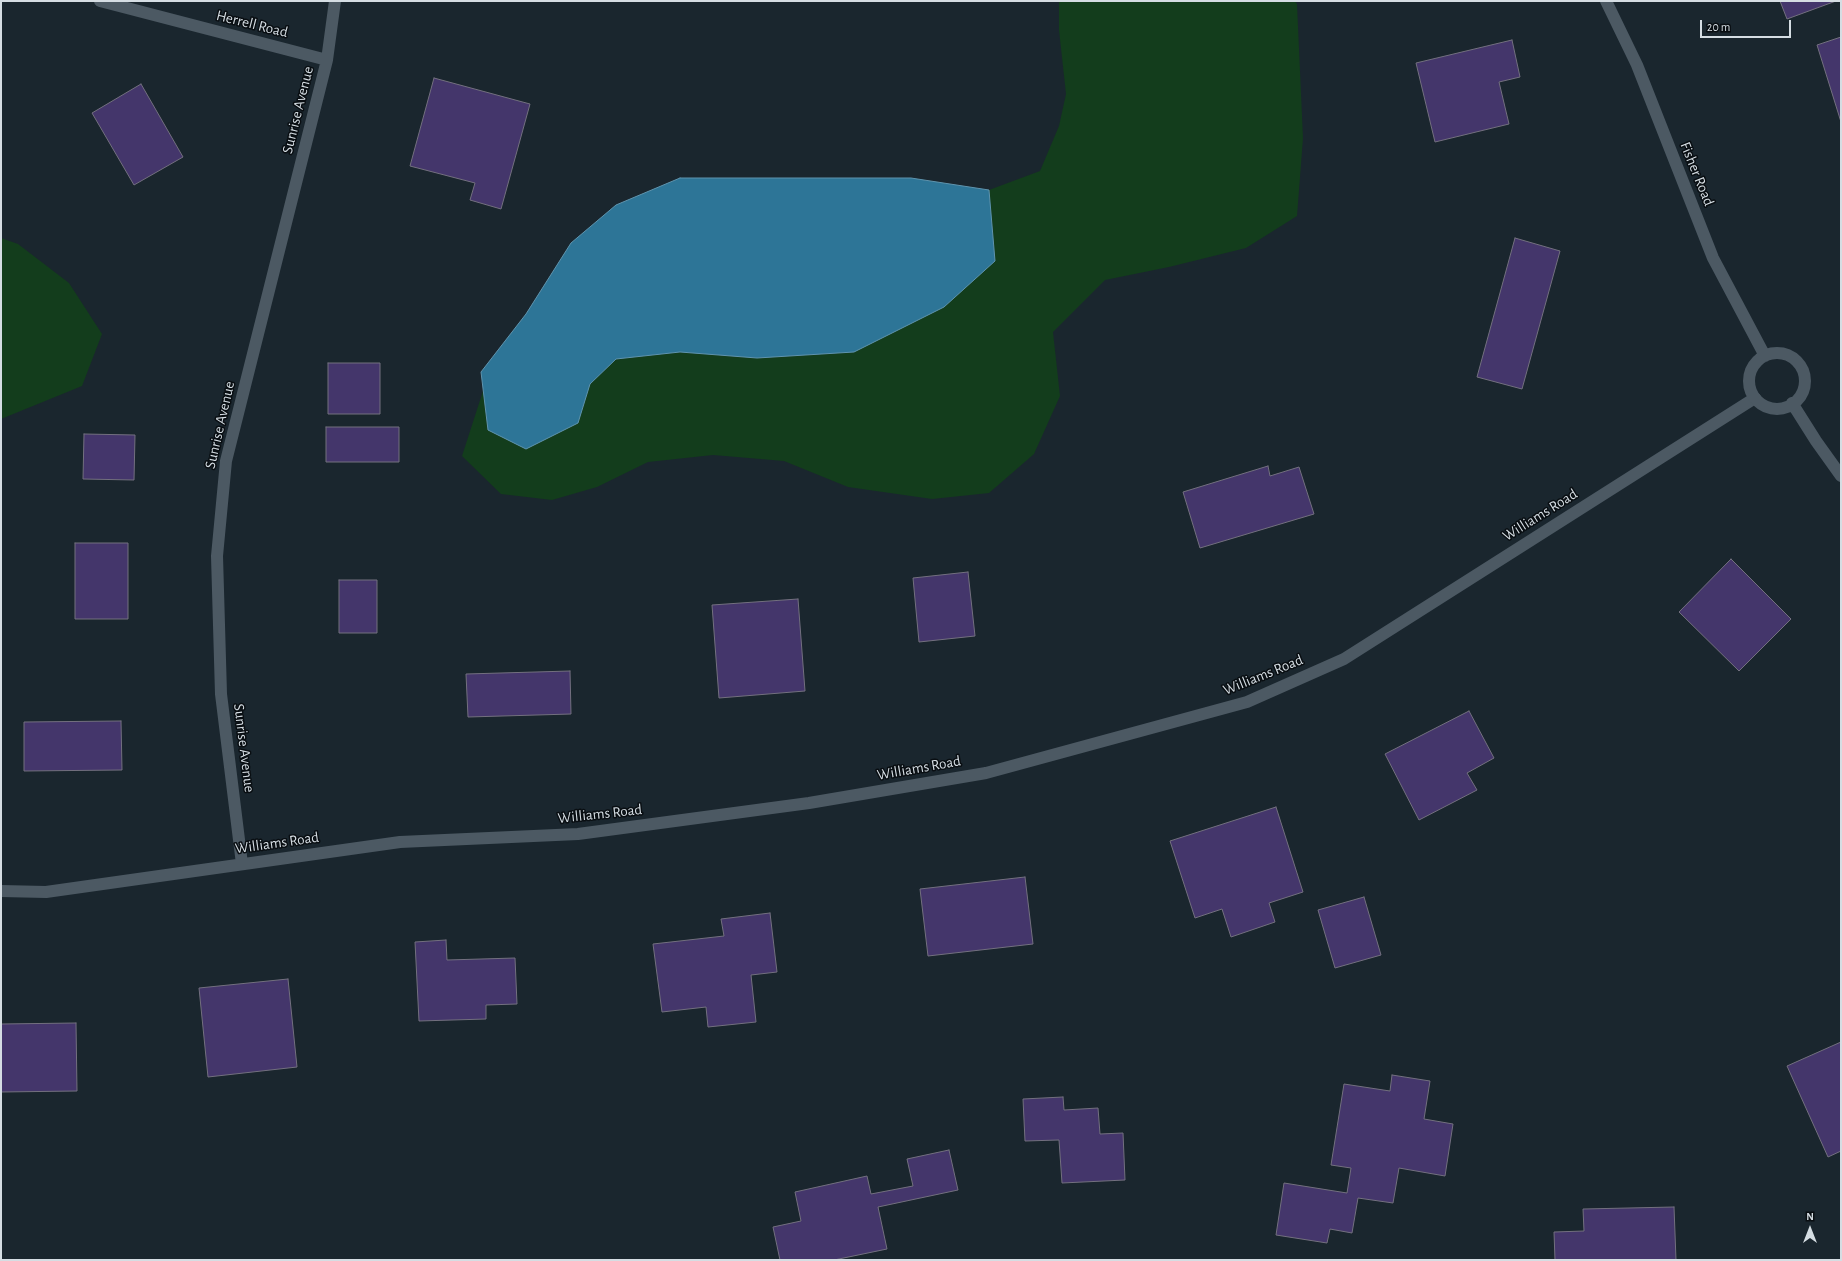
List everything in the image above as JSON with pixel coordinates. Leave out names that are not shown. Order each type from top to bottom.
[{"type":"street","name":"Herrell Road","points":[[100,1],[327,60]]},
{"type":"street","name":"Sunrise Avenue","points":[[242,864],[221,694],[217,556],[226,461],[327,60],[334,1]]},
{"type":"street","name":"Fisher Road","points":[[1606,1],[1637,65],[1713,258],[1765,356]]},
{"type":"street","points":[[1777,353],[1786,355],[1794,359],[1800,365],[1803,373],[1804,383],[1802,392],[1797,400],[1781,408],[1772,408],[1763,405],[1755,398],[1751,391],[1749,382],[1750,373],[1754,365],[1765,356],[1777,353]]},
{"type":"street","name":"Williams Road","points":[[1,891],[46,892],[400,842],[578,834],[809,803],[986,773],[1247,702],[1344,658],[1755,398]]},
{"type":"street","points":[[1792,403],[1816,441],[1841,476]]},
{"type":"green space","points":[[1059,1],[1295,1],[1297,4],[1303,138],[1297,216],[1246,248],[1169,267],[1105,280],[1053,332],[1060,396],[1034,454],[989,493],[932,499],[848,487],[784,461],[713,455],[648,462],[597,487],[552,500],[501,494],[462,456],[483,391],[488,430],[577,423],[590,384],[616,359],[680,352],[757,358],[854,352],[995,261],[989,190],[1040,171],[1059,126],[1066,94],[1059,30]]},
{"type":"green space","points":[[1,238],[18,244],[69,283],[102,334],[82,386],[1,419]]},
{"type":"water","points":[[680,178],[911,178],[989,190],[995,261],[944,307],[854,352],[757,358],[680,352],[616,359],[590,384],[578,423],[526,449],[488,430],[481,372],[526,314],[571,243],[616,205]]},
{"type":"building","points":[[1780,1],[1836,1],[1787,19]]},
{"type":"building","points":[[1841,37],[1841,122],[1817,45]]},
{"type":"building","points":[[1512,40],[1520,77],[1499,82],[1509,124],[1435,142],[1416,63]]},
{"type":"building","points":[[434,78],[530,104],[501,209],[470,200],[475,183],[410,166]]},
{"type":"building","points":[[141,84],[183,157],[134,185],[92,113]]},
{"type":"building","points":[[1515,238],[1560,251],[1522,389],[1477,377]]},
{"type":"building","points":[[328,363],[380,363],[380,414],[328,414]]},
{"type":"building","points":[[326,427],[399,427],[399,462],[326,462]]},
{"type":"building","points":[[84,434],[135,435],[134,480],[83,479]]},
{"type":"building","points":[[1268,466],[1270,476],[1299,467],[1314,514],[1200,548],[1183,492]]},
{"type":"building","points":[[75,543],[128,543],[128,619],[75,619]]},
{"type":"building","points":[[1731,559],[1791,619],[1739,671],[1679,612]]},
{"type":"building","points":[[968,572],[975,636],[919,642],[913,578]]},
{"type":"building","points":[[339,580],[377,580],[377,633],[339,633]]},
{"type":"building","points":[[798,599],[805,691],[719,698],[712,605]]},
{"type":"building","points":[[570,671],[571,714],[468,717],[466,674]]},
{"type":"building","points":[[1469,711],[1494,758],[1467,773],[1477,790],[1419,820],[1385,754]]},
{"type":"building","points":[[121,721],[122,770],[24,771],[24,722]]},
{"type":"building","points":[[1276,807],[1303,892],[1269,903],[1275,922],[1231,937],[1222,909],[1195,918],[1170,841]]},
{"type":"building","points":[[1025,877],[1033,944],[928,956],[920,889]]},
{"type":"building","points":[[1364,897],[1381,955],[1335,968],[1318,910]]},
{"type":"building","points":[[770,913],[777,972],[751,975],[756,1022],[708,1027],[706,1007],[662,1012],[653,944],[724,936],[721,919]]},
{"type":"building","points":[[446,940],[447,960],[515,958],[517,1004],[486,1005],[486,1019],[419,1021],[415,942]]},
{"type":"building","points":[[288,979],[297,1067],[208,1077],[199,988]]},
{"type":"building","points":[[76,1023],[77,1091],[1,1092],[1,1024]]},
{"type":"building","points":[[1841,1042],[1841,1151],[1828,1157],[1787,1066]]},
{"type":"building","points":[[1392,1075],[1430,1081],[1424,1119],[1453,1124],[1445,1176],[1399,1168],[1393,1203],[1358,1198],[1352,1233],[1330,1229],[1327,1243],[1276,1235],[1284,1183],[1347,1193],[1351,1168],[1331,1165],[1344,1084],[1390,1091]]},
{"type":"building","points":[[1063,1097],[1064,1110],[1098,1108],[1100,1134],[1123,1133],[1125,1180],[1062,1183],[1059,1140],[1025,1141],[1023,1099]]},
{"type":"building","points":[[949,1150],[958,1190],[878,1207],[887,1249],[834,1260],[780,1260],[773,1227],[801,1221],[795,1192],[867,1176],[871,1194],[913,1186],[907,1159]]},
{"type":"building","points":[[1674,1207],[1676,1260],[1555,1260],[1554,1232],[1584,1231],[1583,1209]]}]
